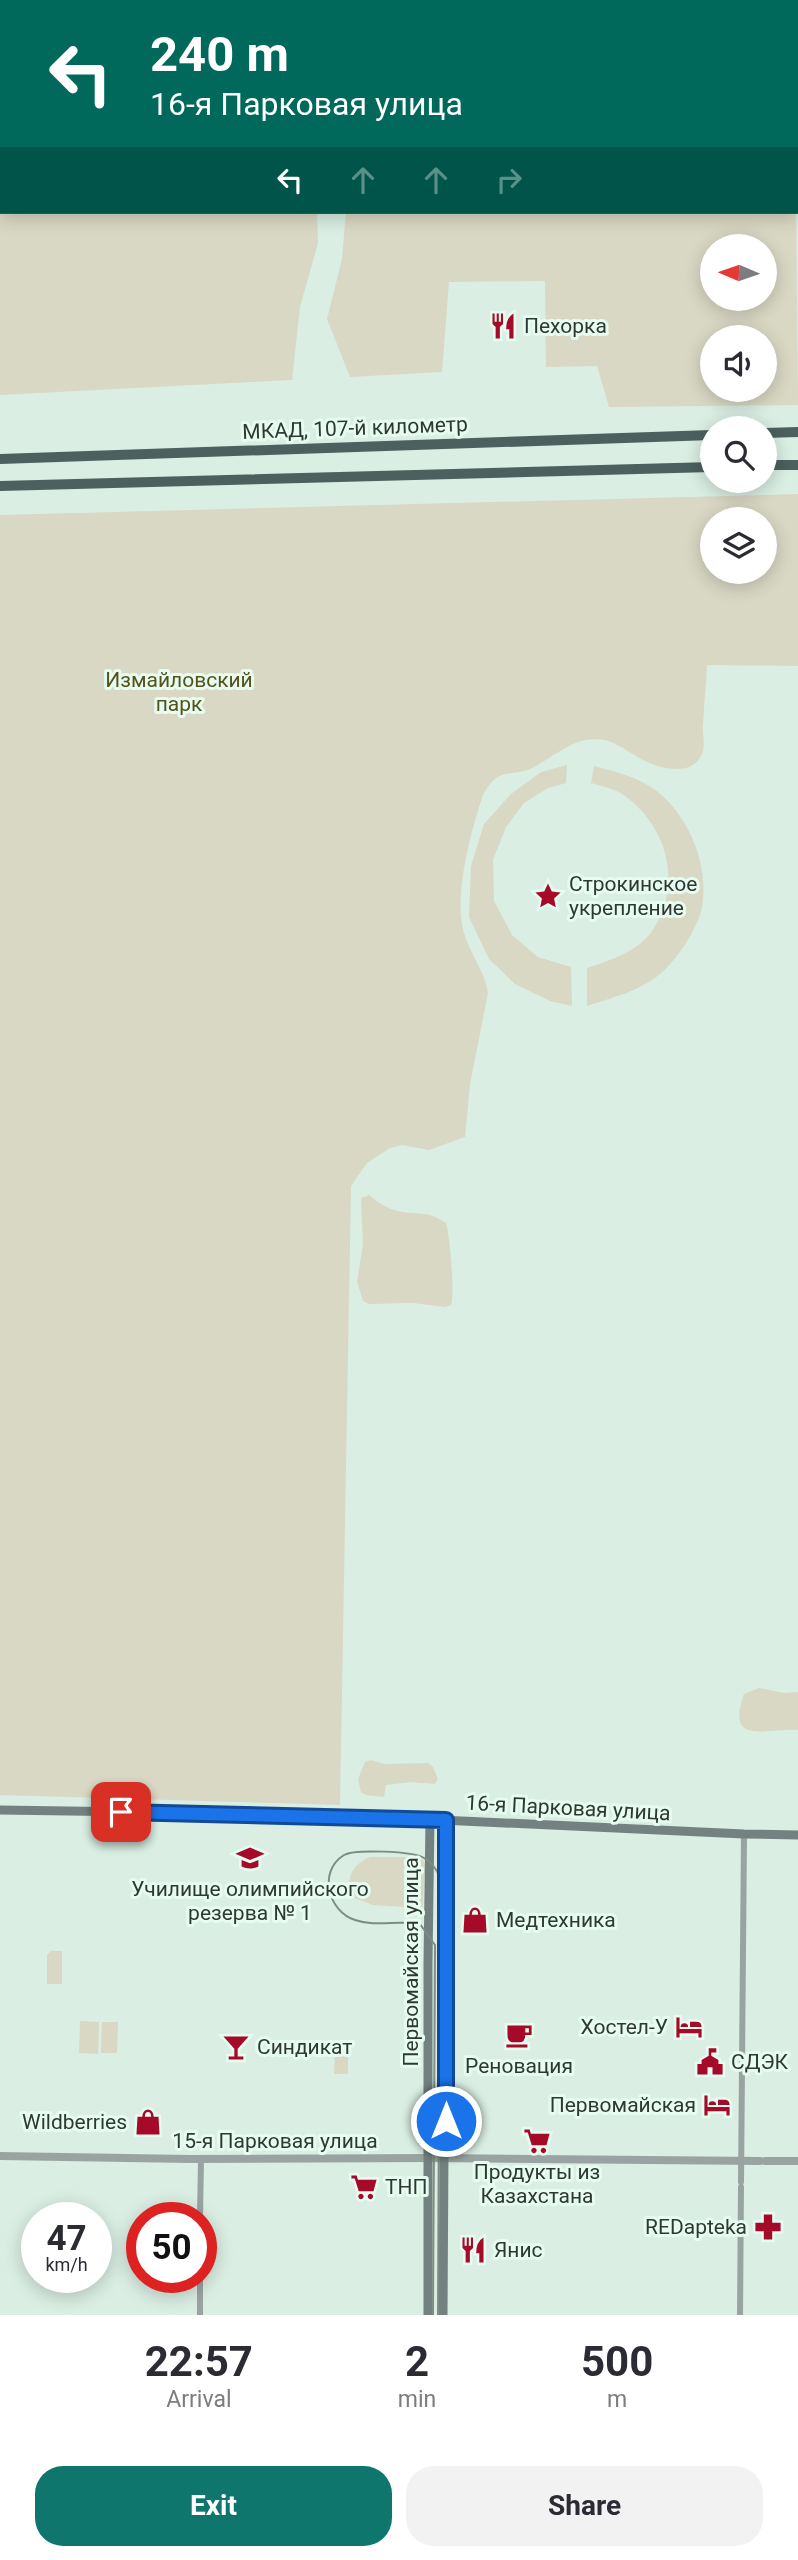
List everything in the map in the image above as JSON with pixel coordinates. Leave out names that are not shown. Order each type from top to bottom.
[{"type":"highway","points":[[777,433],[798,432]]},
{"type":"highway","name":"МКАД, 107-й километр","points":[[0,459],[700,435]]},
{"type":"highway","points":[[777,465],[798,464]]},
{"type":"highway","points":[[0,486],[700,467]]},
{"type":"main road","name":"16-я Парковая улица","points":[[0,1810],[260,1813],[744,1835],[798,1835]]},
{"type":"main road","name":"Первомайская улица","points":[[428,2315],[430,1819]]},
{"type":"main road","name":"Первомайская улица","points":[[443,2315],[446,1820]]},
{"type":"street","points":[[740,2315],[744,1835]]},
{"type":"street","name":"15-я Парковая улица","points":[[0,2155],[201,2159],[798,2161]]},
{"type":"street","points":[[200,2202],[201,2159]]},
{"type":"street","points":[[200,2293],[200,2315]]},
{"type":"green space","points":[[0,214],[317,214],[318,243],[300,307],[292,380],[0,395]]},
{"type":"green space","points":[[346,214],[796,214],[798,405],[609,407],[597,366],[546,367],[545,281],[449,282],[442,372],[350,377],[327,319],[342,259]]},
{"type":"green space","name":"Измайловский парк","points":[[798,494],[798,666],[707,665],[704,748],[699,760],[693,765],[676,769],[658,766],[608,741],[586,740],[571,745],[528,770],[501,775],[489,785],[483,795],[465,864],[461,901],[464,933],[484,977],[488,993],[470,1084],[465,1137],[429,1150],[402,1145],[390,1148],[367,1163],[351,1186],[340,1805],[0,1795],[0,515]]},
{"type":"green space","points":[[567,765],[566,783],[548,788],[524,803],[506,827],[493,860],[494,901],[512,935],[538,957],[571,967],[572,1006],[550,1001],[515,984],[489,959],[469,917],[471,866],[484,824],[511,794],[541,772]]},
{"type":"green space","points":[[594,766],[643,782],[669,803],[688,829],[695,844],[703,875],[703,891],[702,907],[696,924],[686,943],[667,968],[634,989],[587,1006],[587,968],[623,954],[646,938],[662,913],[668,875],[660,838],[650,822],[638,807],[622,794],[591,783]]},
{"type":"green space","points":[[369,1195],[390,1209],[427,1214],[446,1223],[452,1265],[451,1305],[369,1304],[363,1301],[357,1282],[363,1244],[361,1198]]},
{"type":"green space","points":[[759,1688],[784,1693],[798,1692],[798,1730],[752,1731],[744,1728],[740,1721],[740,1710],[744,1694]]},
{"type":"green space","points":[[371,1760],[384,1764],[428,1763],[433,1767],[438,1779],[435,1784],[410,1782],[386,1785],[384,1797],[366,1795],[361,1792],[358,1779],[365,1762]]},
{"type":"green space","points":[[370,1857],[413,1857],[423,1860],[423,1907],[373,1905],[352,1897],[349,1884],[352,1873]]},
{"type":"green space","points":[[51,1951],[62,1951],[62,1984],[47,1984],[47,1955]]},
{"type":"green space","points":[[80,2021],[99,2022],[98,2054],[79,2053]]},
{"type":"green space","points":[[102,2022],[118,2022],[117,2053],[101,2053]]},
{"type":"green space","points":[[335,2041],[348,2041],[348,2074],[334,2074]]},
{"type":"tram line","points":[[433,2315],[435,1945],[420,1924],[363,1922],[346,1916],[339,1909],[333,1900],[329,1881],[336,1862],[350,1853],[384,1852],[418,1856],[432,1864],[440,1878],[438,2315]]},
{"type":"place","name":"Пехорка","points":[[503,326]]},
{"type":"place","name":"Строкинское укрепление","points":[[548,896]]},
{"type":"place","name":"Училище олимпийского резерва № 1","points":[[250,1858]]},
{"type":"place","name":"Медтехника","points":[[475,1920]]},
{"type":"place","name":"Хостел-У","points":[[689,2027]]},
{"type":"place","name":"Реновация","points":[[519,2035]]},
{"type":"place","name":"Синдикат","points":[[236,2047]]},
{"type":"place","name":"СДЭК","points":[[710,2062]]},
{"type":"place","name":"Первомайская","points":[[717,2105]]},
{"type":"place","name":"Wildberries","points":[[148,2122]]},
{"type":"place","name":"Продукты из Казахстана","points":[[537,2141]]},
{"type":"place","name":"ТНП","points":[[364,2187]]},
{"type":"place","name":"REDapteka","points":[[768,2227]]},
{"type":"place","name":"Янис","points":[[473,2250]]},
{"type":"route","points":[[121,1812],[260,1813],[446,1820],[446,2121]]}]
